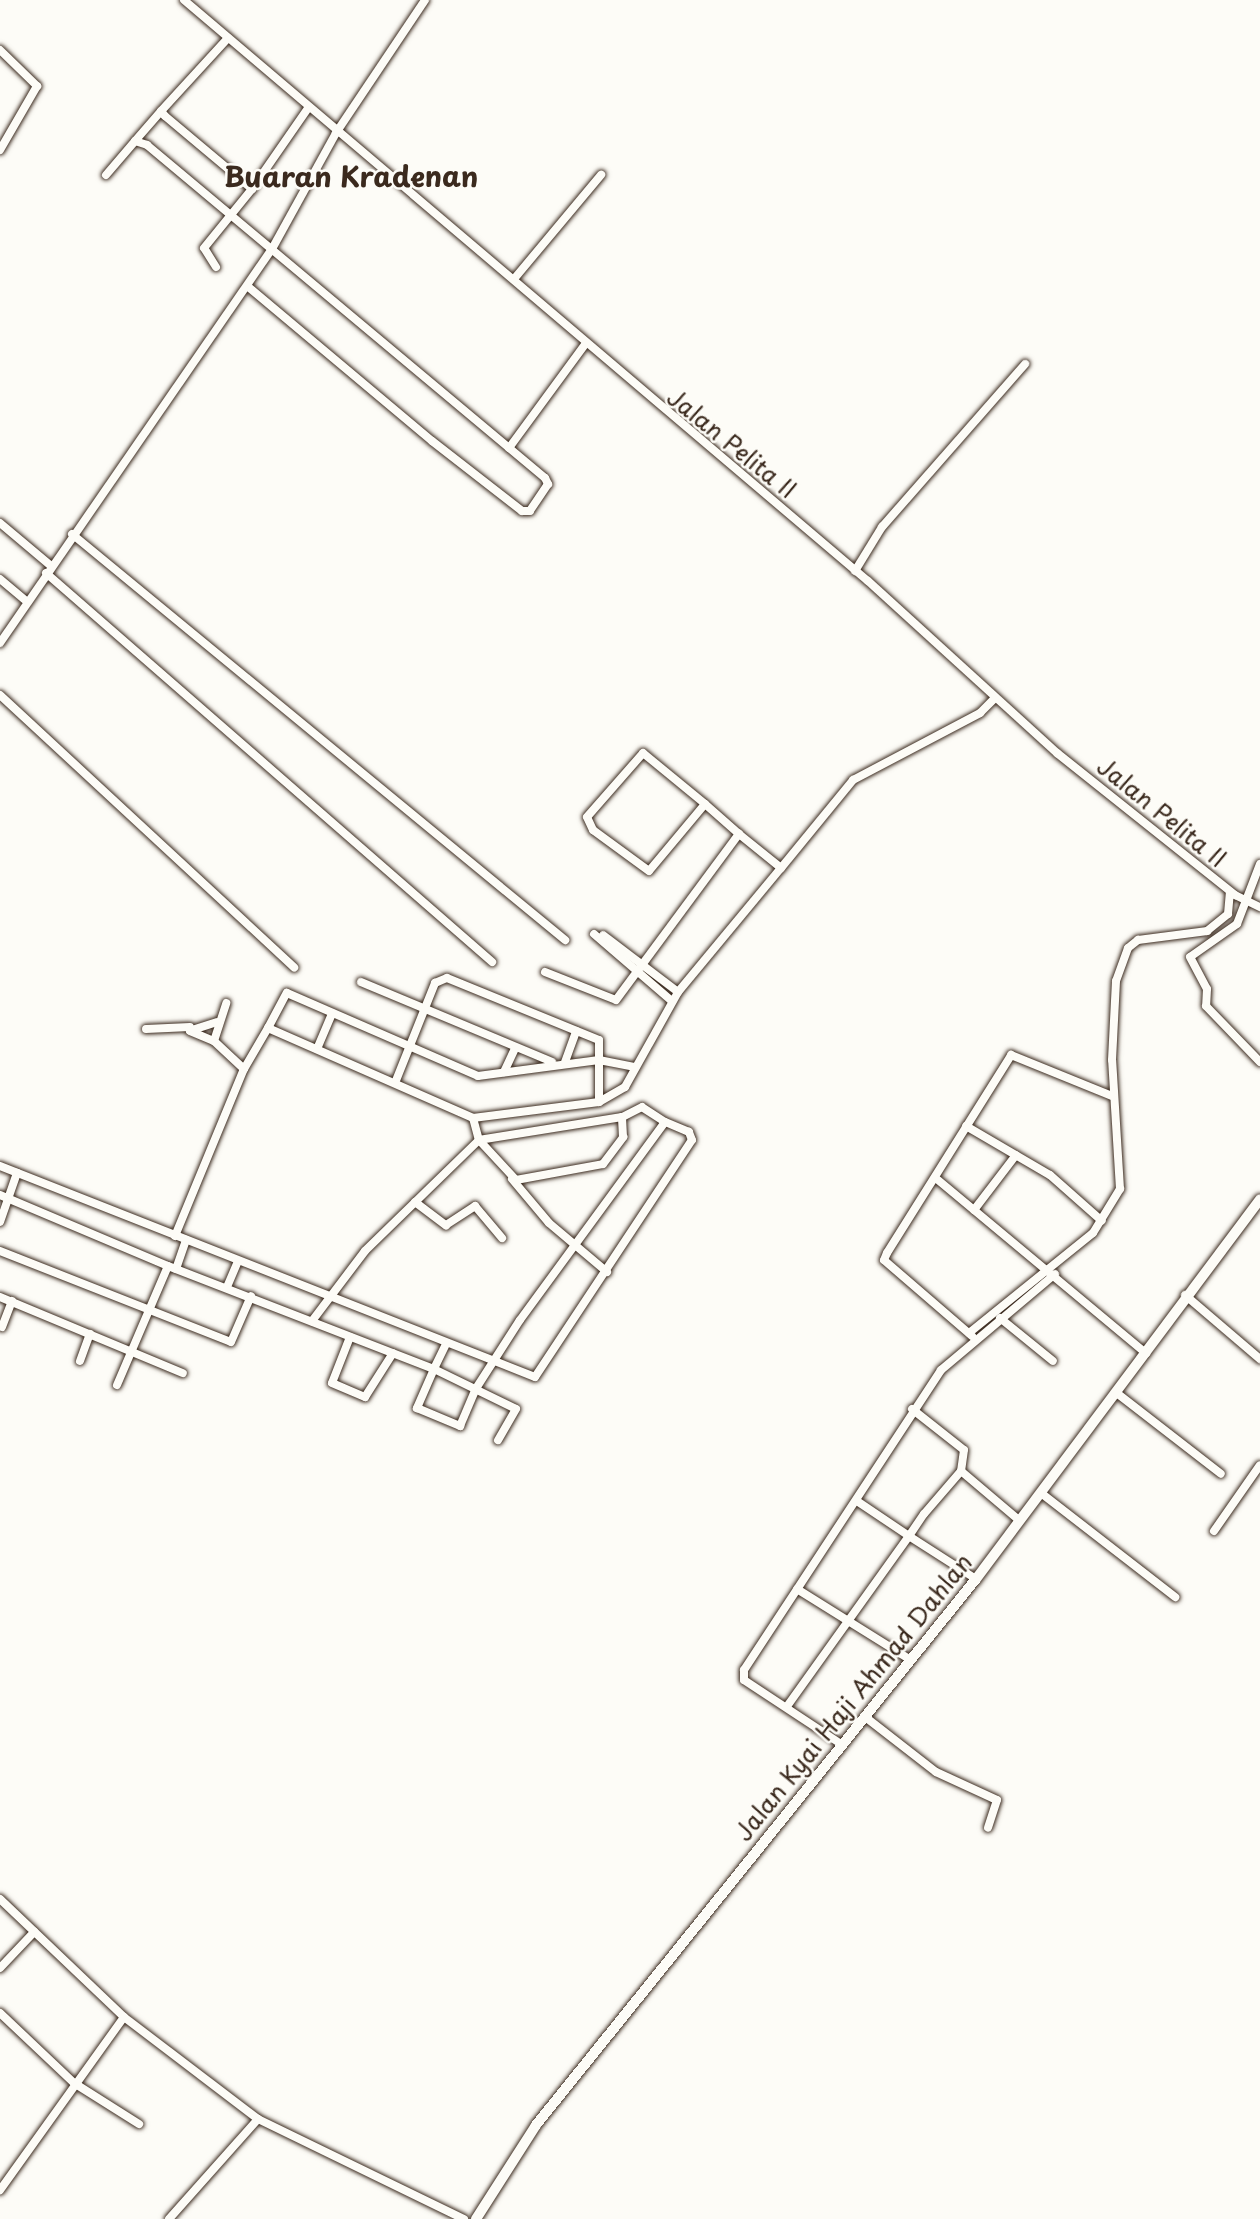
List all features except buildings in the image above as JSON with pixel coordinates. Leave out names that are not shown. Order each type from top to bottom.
[{"type":"street","name":"Jalan Pelita II","points":[[184,0],[336,133],[514,279],[855,570],[1012,713],[1239,897],[1260,906]]},
{"type":"street","points":[[0,643],[72,534],[272,249],[336,133],[425,0]]},
{"type":"street","points":[[106,175],[228,38]]},
{"type":"street","points":[[0,150],[37,89],[1,52]]},
{"type":"street","points":[[216,267],[204,248],[252,189],[308,108]]},
{"type":"street","points":[[161,111],[252,189]]},
{"type":"street","points":[[135,141],[272,249],[548,481],[528,513],[247,286]]},
{"type":"street","points":[[514,279],[601,175]]},
{"type":"street","points":[[509,448],[586,343]]},
{"type":"street","points":[[855,570],[882,527],[1025,365]]},
{"type":"street","points":[[0,523],[48,569],[492,962]]},
{"type":"street","points":[[72,534],[565,940]]},
{"type":"street","points":[[0,579],[27,602]]},
{"type":"street","points":[[0,695],[294,967]]},
{"type":"street","points":[[312,1321],[326,1298],[415,1202],[475,1129],[599,1102],[625,1087],[678,992],[853,780],[980,713],[995,698]]},
{"type":"street","points":[[705,804],[649,870],[593,830],[587,817],[641,753],[705,804],[781,868]]},
{"type":"street","points":[[545,972],[614,1001],[739,834]]},
{"type":"street","points":[[971,1336],[1000,1318],[1102,1221],[1121,1183],[1112,1096],[1116,981],[1128,948],[1148,938],[1192,938],[1220,923],[1260,863]]},
{"type":"street","points":[[1193,951],[1237,924],[1239,897]]},
{"type":"street","points":[[599,934],[641,968],[678,992]]},
{"type":"street","points":[[1192,938],[1193,951],[1207,989],[1206,1006],[1260,1062]]},
{"type":"street","points":[[641,968],[672,1001]]},
{"type":"street","points":[[395,1083],[437,980],[447,978],[599,1040],[596,1060],[599,1102]]},
{"type":"street","points":[[361,982],[555,1063]]},
{"type":"street","points":[[175,1236],[244,1069],[287,993],[478,1076],[555,1063],[596,1060],[635,1067]]},
{"type":"street","points":[[214,1041],[217,1022],[226,1003]]},
{"type":"street","points":[[317,1049],[332,1013]]},
{"type":"street","points":[[146,1029],[190,1027],[217,1022]]},
{"type":"street","points":[[190,1027],[214,1041],[244,1069]]},
{"type":"street","points":[[268,1028],[395,1083],[475,1129],[512,1179],[574,1247],[607,1272]]},
{"type":"street","points":[[565,1062],[576,1031]]},
{"type":"street","points":[[504,1072],[516,1048]]},
{"type":"street","points":[[971,1336],[884,1260],[938,1180],[966,1126],[1011,1055],[1112,1096]]},
{"type":"street","points":[[0,1166],[492,1363],[539,1376],[693,1137],[642,1107],[622,1117],[475,1129]]},
{"type":"street","points":[[512,1179],[603,1164],[622,1137],[622,1117]]},
{"type":"street","points":[[446,1344],[434,1369],[420,1411],[460,1426],[475,1390],[492,1363],[665,1122]]},
{"type":"street","points":[[966,1126],[1050,1174],[1102,1221]]},
{"type":"street","points":[[974,1210],[1016,1155]]},
{"type":"street","points":[[0,1222],[18,1173]]},
{"type":"street","points":[[938,1180],[1052,1271],[1140,1347]]},
{"type":"street","points":[[0,1195],[172,1268],[251,1296],[434,1369],[516,1409],[498,1440]]},
{"type":"street","name":"Jalan Kyai Haji Ahmad Dahlan","points":[[476,2219],[536,2125],[864,1716],[904,1656],[1016,1518],[1041,1493],[1118,1394],[1140,1347],[1185,1295],[1260,1199]]},
{"type":"street","points":[[415,1202],[446,1225],[473,1205],[502,1238]]},
{"type":"street","points":[[117,1385],[149,1310],[186,1240]]},
{"type":"street","points":[[0,1251],[231,1342],[251,1296]]},
{"type":"street","points":[[227,1287],[238,1261]]},
{"type":"street","points":[[841,1744],[743,1675],[857,1501],[912,1409],[971,1336],[1052,1271]]},
{"type":"street","points":[[1185,1295],[1260,1359]]},
{"type":"street","points":[[0,1297],[183,1373]]},
{"type":"street","points":[[2,1327],[12,1301]]},
{"type":"street","points":[[1000,1318],[1053,1361]]},
{"type":"street","points":[[80,1361],[90,1334]]},
{"type":"street","points":[[350,1337],[331,1383],[365,1397],[393,1353]]},
{"type":"street","points":[[1118,1394],[1221,1475]]},
{"type":"street","points":[[788,1705],[909,1536],[961,1471],[962,1446],[912,1409]]},
{"type":"street","points":[[1214,1531],[1260,1465]]},
{"type":"street","points":[[961,1471],[1016,1518]]},
{"type":"street","points":[[1041,1493],[1175,1597]]},
{"type":"street","points":[[857,1501],[971,1576]]},
{"type":"street","points":[[797,1589],[904,1656]]},
{"type":"street","points":[[864,1716],[936,1772],[997,1800],[988,1828]]},
{"type":"street","points":[[0,1899],[124,2017],[258,2119],[464,2219]]},
{"type":"street","points":[[0,1968],[34,1933]]},
{"type":"street","points":[[0,2012],[74,2083],[139,2124]]},
{"type":"street","points":[[0,2190],[74,2083],[124,2017]]},
{"type":"street","points":[[169,2219],[258,2119]]},
{"type":"district","name":"Buaran Kradenan","points":[[351,176]]}]
